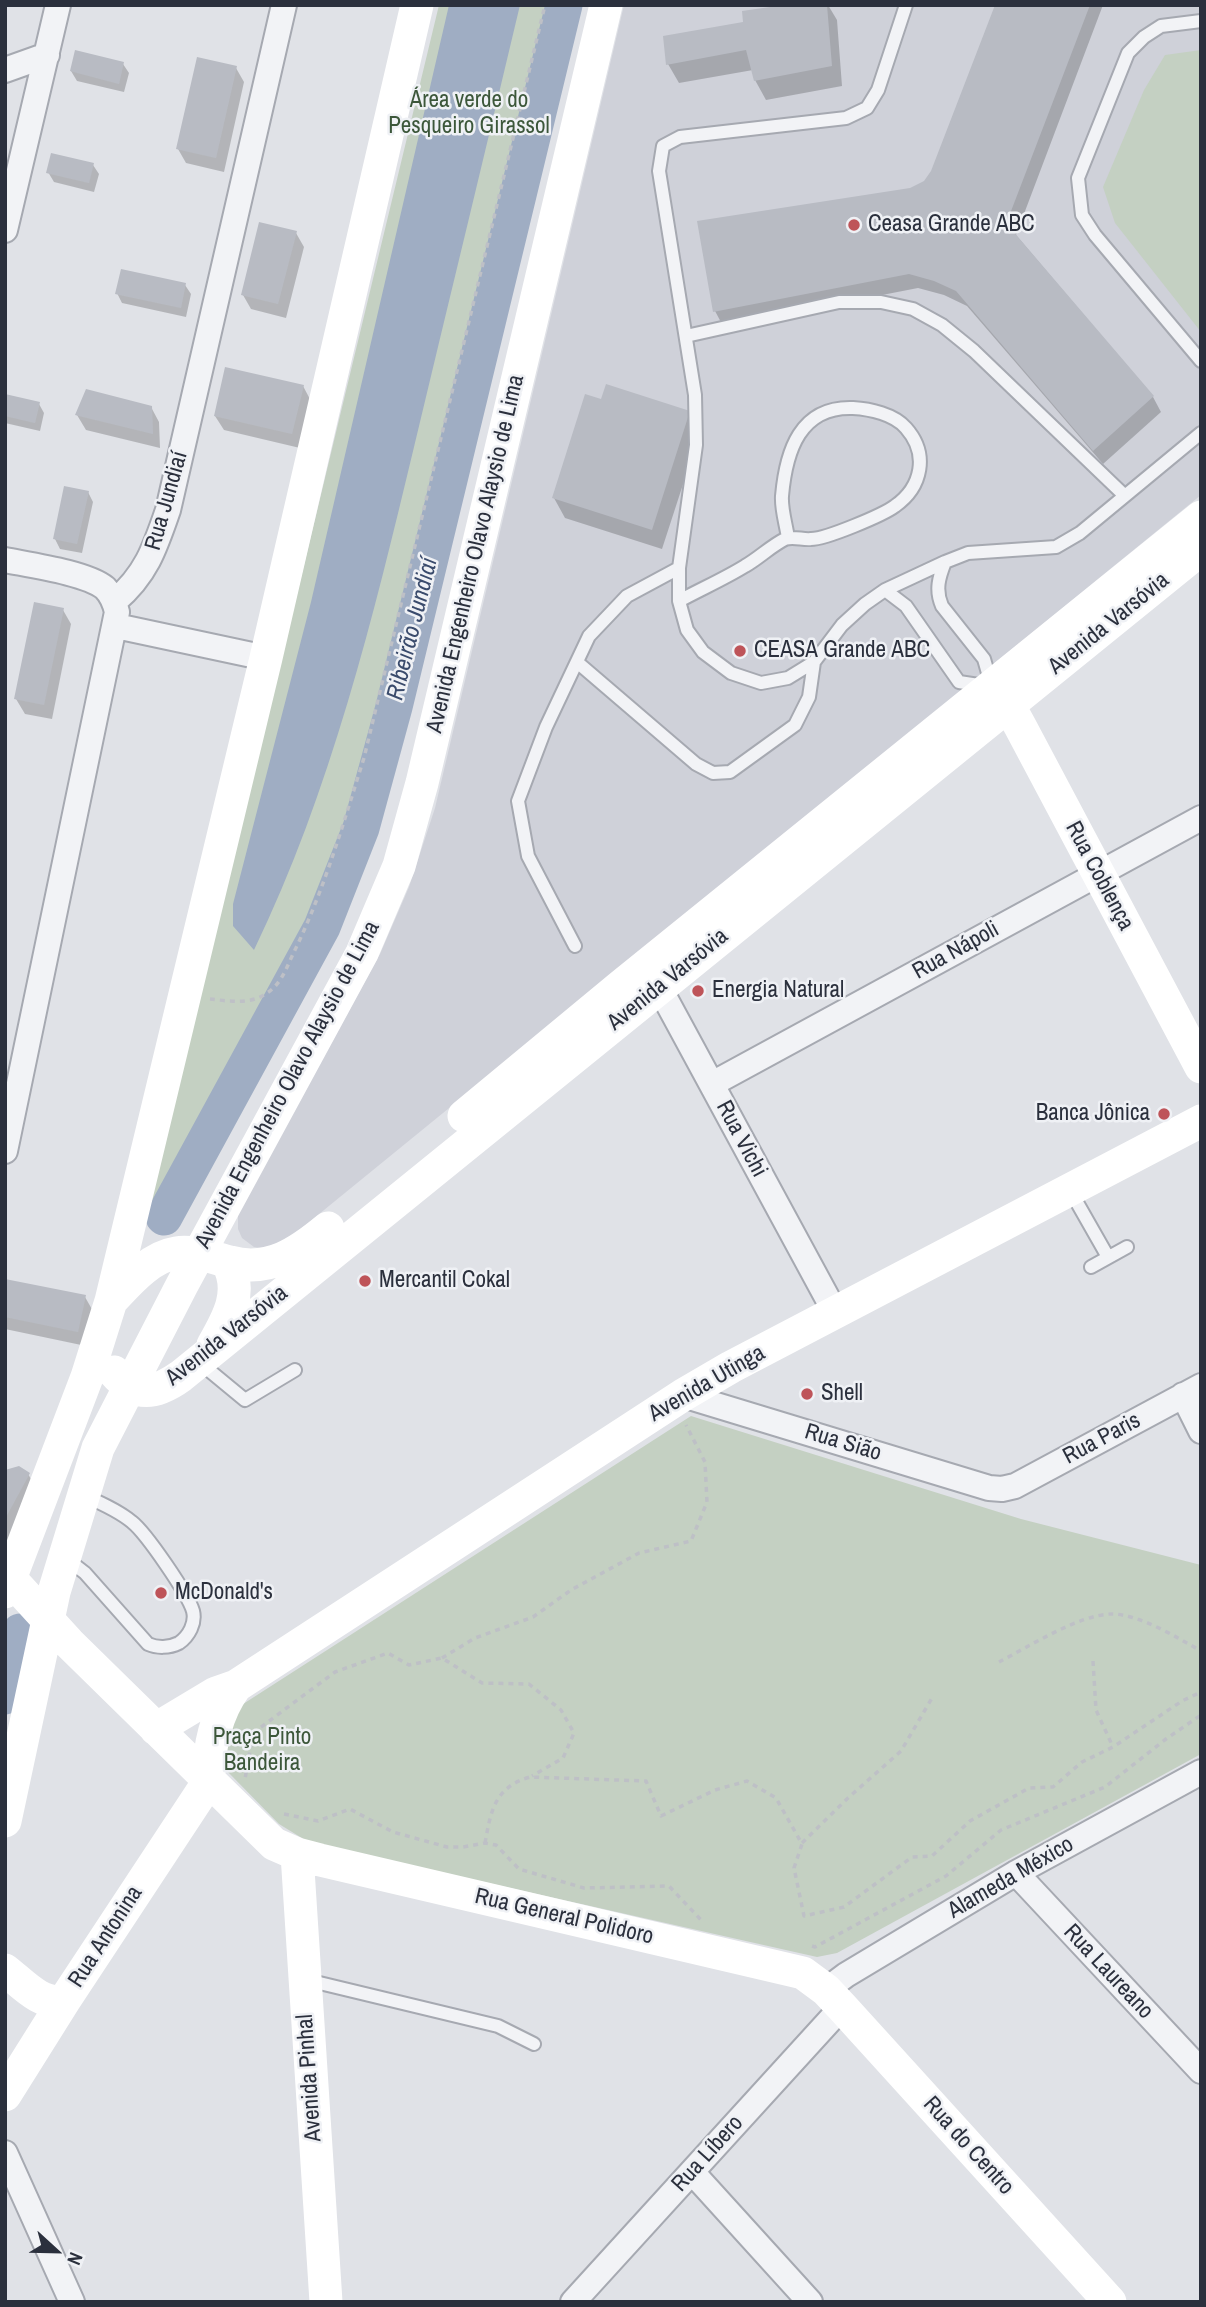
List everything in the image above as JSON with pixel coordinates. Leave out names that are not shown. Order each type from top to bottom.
[{"type":"main road","points":[[297,1854],[274,1844],[6,1581],[100,1343],[111,1301],[267,658],[417,5]]},
{"type":"main road","name":"Avenida Engenheiro Olavo Alaysio de Lima","points":[[5,1821],[64,1556],[98,1448],[129,1385],[213,1258],[362,953],[399,866],[422,783],[606,5]]},
{"type":"main road","name":"Avenida Varsóvia","points":[[1000,696],[1201,517]]},
{"type":"main road","name":"Avenida Varsóvia","points":[[111,1301],[136,1275],[160,1258],[176,1253],[262,1264],[283,1260],[297,1253],[653,976],[1000,696],[1201,549]]},
{"type":"main road","name":"Rua Coblença","points":[[1000,696],[1201,1068]]},
{"type":"main road","name":"Avenida Varsóvia","points":[[129,1385],[152,1392],[167,1386],[202,1359],[653,976]]},
{"type":"main road","name":"Avenida Utinga","points":[[156,1729],[216,1693],[236,1686],[679,1398],[731,1367],[1201,1121]]},
{"type":"main road","points":[[202,1359],[225,1323],[234,1300],[236,1284],[213,1258]]},
{"type":"main road","points":[[100,1343],[105,1360],[120,1379],[129,1385]]},
{"type":"main road","name":"Avenida Utinga","points":[[209,1782],[209,1759],[216,1727],[225,1702],[236,1686]]},
{"type":"main road","name":"Rua Antonina","points":[[5,2095],[209,1782]]},
{"type":"main road","name":"Avenida Pinhal","points":[[297,1854],[326,2302]]},
{"type":"main road","name":"Rua General Polidoro","points":[[297,1854],[803,1973],[834,1999]]},
{"type":"main road","points":[[5,1970],[42,1999],[56,2003],[64,2001]]},
{"type":"main road","name":"Rua do Centro","points":[[834,1999],[1110,2302]]},
{"type":"street","points":[[5,230],[58,5]]},
{"type":"street","name":"Rua Jundiaí","points":[[115,601],[138,579],[148,563],[168,510],[284,5]]},
{"type":"street","points":[[5,70],[47,55]]},
{"type":"street","points":[[5,560],[92,580],[106,589],[115,601],[117,612],[5,1151]]},
{"type":"street","points":[[116,626],[267,658]]},
{"type":"street","name":"Rua Nápoli","points":[[712,1084],[1201,818]]},
{"type":"street","name":"Rua Vichi","points":[[653,976],[836,1314]]},
{"type":"street","points":[[1192,1390],[1201,1431]]},
{"type":"street","name":"Rua Paris","points":[[1002,1489],[1015,1486],[1192,1390]]},
{"type":"street","name":"Rua Sião","points":[[679,1398],[989,1488],[1002,1489]]},
{"type":"street","name":"Alameda México","points":[[834,1999],[846,1975],[1016,1873],[1201,1772]]},
{"type":"street","name":"Rua Laureano","points":[[1016,1873],[1201,2071]]},
{"type":"street","name":"Rua Líbero","points":[[573,2302],[692,2172],[834,1999]]},
{"type":"street","points":[[5,2153],[72,2302]]},
{"type":"street","points":[[692,2172],[810,2302]]},
{"type":"lane","points":[[906,5],[878,90],[867,108],[846,118],[680,137],[663,146],[659,171],[695,394],[696,445],[679,568],[679,601],[687,630],[703,652],[731,673],[761,684],[788,678],[814,662],[842,625],[885,590],[968,553],[1056,547],[1080,533],[1201,433]]},
{"type":"lane","points":[[1201,21],[1161,26],[1144,37],[1128,53],[1078,178],[1082,215],[1094,235],[1201,361]]},
{"type":"lane","points":[[686,336],[839,302],[881,302],[913,309],[942,325],[974,351],[1124,495]]},
{"type":"lane","points":[[679,601],[744,566],[788,538],[813,540],[895,506],[916,483],[922,466],[917,448],[906,428],[889,416],[868,409],[838,408],[816,415],[801,430],[788,461],[782,498],[788,538]]},
{"type":"lane","points":[[945,562],[937,596],[984,659],[1000,696]]},
{"type":"lane","points":[[575,946],[528,856],[518,801],[546,727],[589,636],[627,596],[679,568]]},
{"type":"lane","points":[[885,590],[906,606],[959,682],[1000,696]]},
{"type":"lane","points":[[577,662],[686,756],[713,774],[730,772],[795,725],[810,696],[814,662]]},
{"type":"lane","points":[[1069,1189],[1108,1257]]},
{"type":"lane","points":[[1091,1267],[1127,1247]]},
{"type":"lane","points":[[202,1359],[245,1400],[295,1370]]},
{"type":"lane","points":[[64,1556],[85,1573],[148,1644],[154,1647],[172,1645],[187,1636],[193,1625],[193,1609],[171,1573],[133,1522],[82,1495]]},
{"type":"lane","points":[[304,1979],[498,2026],[534,2044]]},
{"type":"path","points":[[205,998],[241,1001],[255,999],[279,984],[322,888],[364,758],[545,5]]},
{"type":"path","points":[[216,1727],[253,1732],[335,1672],[388,1653],[409,1665],[442,1658],[475,1638],[533,1617],[571,1590],[639,1553],[691,1541],[707,1502],[705,1462],[679,1398]]},
{"type":"path","points":[[999,1662],[1074,1622],[1112,1614],[1152,1624],[1201,1651]]},
{"type":"path","points":[[442,1658],[482,1683],[529,1684],[561,1710],[574,1733],[564,1758],[530,1777],[515,1781],[501,1793],[490,1814],[485,1843]]},
{"type":"path","points":[[1093,1661],[1096,1710],[1114,1747]]},
{"type":"path","points":[[932,1698],[901,1751],[802,1843],[794,1868],[804,1916],[844,1907],[912,1857],[932,1856],[970,1821],[1029,1788],[1053,1787],[1082,1762],[1114,1747],[1182,1701],[1201,1692]]},
{"type":"path","points":[[802,1944],[815,1947],[946,1876],[1001,1830],[1104,1787],[1201,1715]]},
{"type":"path","points":[[253,1732],[245,1778],[253,1787]]},
{"type":"path","points":[[530,1777],[646,1781],[661,1816],[715,1790],[747,1781],[776,1798],[802,1843]]},
{"type":"path","points":[[280,1814],[318,1821],[349,1809],[393,1832],[447,1847],[485,1843],[496,1845],[519,1869],[584,1888],[669,1886],[699,1920],[712,1923]]},
{"type":"shaded area","name":"CEASA Grande ABC","points":[[624,5],[1201,5],[1201,495],[286,1241],[266,1249],[254,1247],[242,1238],[238,1229],[238,1214],[380,954],[409,887],[435,808]]},
{"type":"green space","name":"Área verde do Pesqueiro Girassol","points":[[439,5],[552,5],[366,767],[343,846],[317,917],[158,1205],[150,1204]]},
{"type":"green space","points":[[1201,50],[1201,332],[1115,223],[1103,187],[1144,90],[1165,55]]},
{"type":"green space","name":"Praça Pinto Bandeira","points":[[691,1416],[1021,1519],[1201,1565],[1201,1754],[837,1953],[817,1957],[310,1843],[279,1824],[226,1770],[223,1764],[228,1728],[240,1706]]},
{"type":"water","points":[[449,5],[520,5],[399,511],[348,703],[306,828],[254,950],[233,926],[233,904],[311,602]]},
{"type":"building","points":[[784,5],[827,5],[832,66],[754,81],[746,50],[666,65],[663,36],[743,22],[742,11]]},
{"type":"building","name":"Ceasa Grande ABC","points":[[995,5],[1090,5],[1008,219],[1012,230],[1154,396],[1093,451],[956,291],[934,281],[909,274],[713,312],[697,221],[910,188],[924,181],[931,171]]},
{"type":"building","points":[[75,50],[124,62],[119,84],[70,71]]},
{"type":"building","points":[[197,57],[237,66],[216,158],[176,149]]},
{"type":"building","points":[[51,153],[94,163],[89,183],[46,173]]},
{"type":"building","points":[[259,222],[297,231],[278,304],[241,295]]},
{"type":"building","points":[[121,269],[186,283],[181,308],[115,294]]},
{"type":"building","points":[[225,367],[304,385],[292,434],[214,416]]},
{"type":"building","points":[[606,384],[690,411],[652,530],[552,498],[585,394],[601,399]]},
{"type":"building","points":[[86,389],[152,406],[153,434],[75,415]]},
{"type":"building","points":[[5,394],[40,402],[35,423],[5,416]]},
{"type":"building","points":[[64,486],[89,491],[77,544],[53,539]]},
{"type":"building","points":[[34,602],[64,608],[44,705],[14,699]]},
{"type":"building","points":[[5,1279],[86,1295],[78,1332],[5,1317]]},
{"type":"building","points":[[19,1466],[30,1473],[5,1519],[5,1470]]},
{"type":"waterway","name":"Ribeirão Jundiaí","points":[[164,1217],[322,927],[361,828],[394,707],[564,5]]},
{"type":"waterway","name":"Ribeirão Jundiaí","points":[[5,1696],[20,1632]]},
{"type":"place","name":"Ceasa Grande ABC","points":[[854,225]]},
{"type":"place","name":"CEASA Grande ABC","points":[[740,651]]},
{"type":"place","name":"Energia Natural","points":[[698,991]]},
{"type":"place","name":"Banca Jônica","points":[[1164,1114]]},
{"type":"place","name":"Mercantil Cokal","points":[[365,1281]]},
{"type":"place","name":"Shell","points":[[807,1394]]},
{"type":"place","name":"McDonald's","points":[[161,1593]]}]
